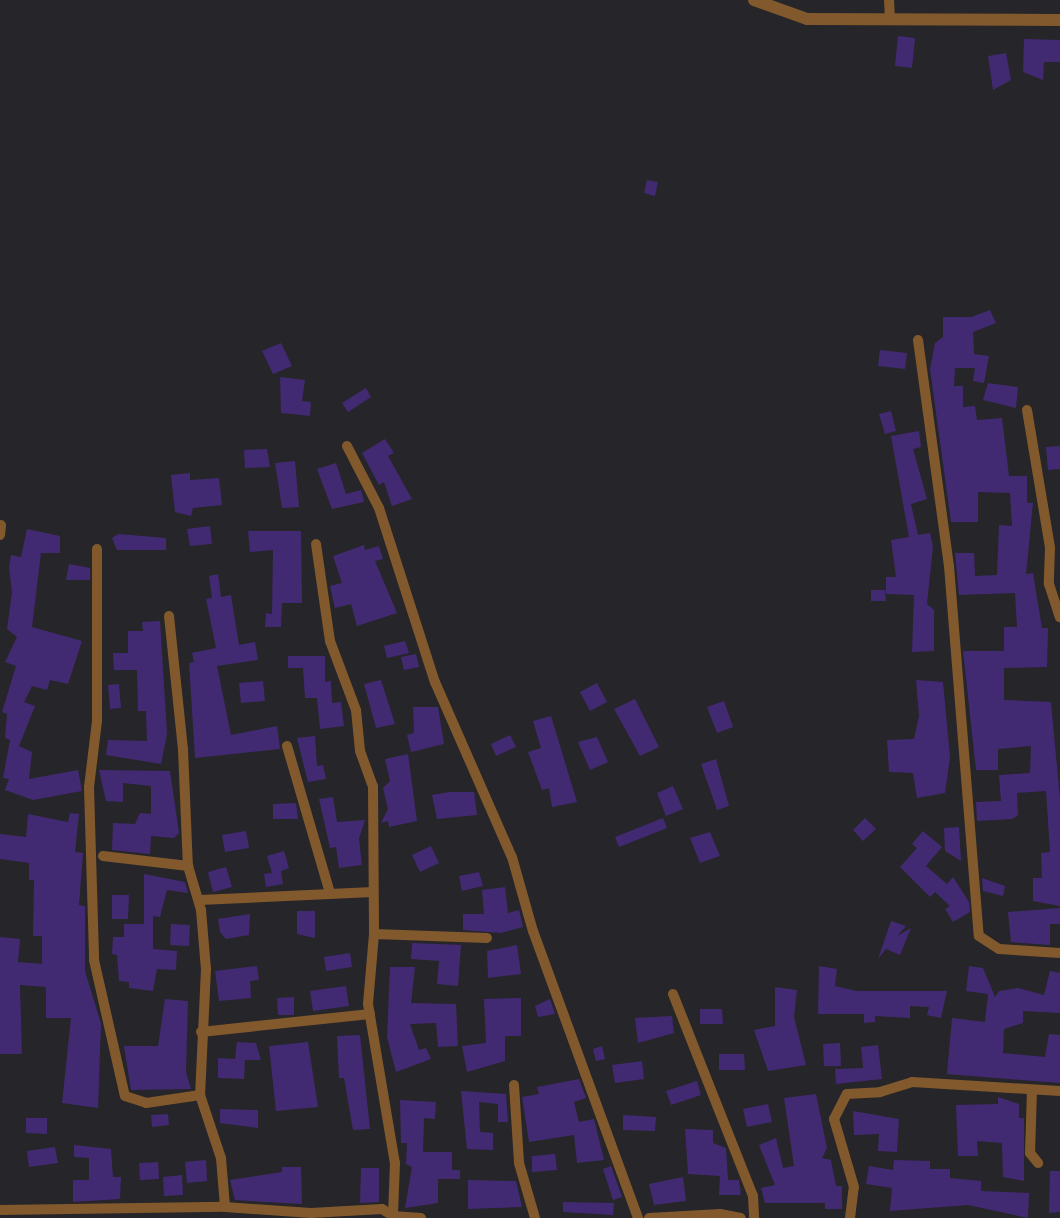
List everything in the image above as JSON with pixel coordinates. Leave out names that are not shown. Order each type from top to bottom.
[{"type":"street","points":[[754,0],[807,19],[1060,20]]},
{"type":"street","points":[[889,0],[890,20]]},
{"type":"street","points":[[918,340],[949,566],[979,936],[999,949],[1060,953]]},
{"type":"street","points":[[1027,410],[1050,548],[1049,584],[1060,617]]},
{"type":"street","points":[[347,446],[379,508],[435,682],[512,857],[533,931],[638,1218]]},
{"type":"street","points":[[316,544],[330,641],[356,710],[360,752],[373,786],[374,934],[370,1014],[395,1163],[393,1216]]},
{"type":"street","points":[[97,549],[97,721],[89,787],[94,960],[125,1096],[146,1103],[200,1095]]},
{"type":"street","points":[[169,616],[183,749],[188,866],[199,900],[206,969],[201,1032],[200,1095],[221,1158],[225,1207]]},
{"type":"street","points":[[287,746],[330,893]]},
{"type":"street","points":[[103,856],[188,866]]},
{"type":"street","points":[[199,900],[372,892]]},
{"type":"street","points":[[374,934],[487,938]]},
{"type":"street","points":[[672,993],[753,1196],[754,1218]]},
{"type":"street","points":[[201,1032],[370,1014]]},
{"type":"street","points":[[850,1218],[854,1187],[834,1119],[847,1094],[880,1092],[912,1082],[1060,1090]]},
{"type":"street","points":[[514,1085],[519,1163],[535,1218]]},
{"type":"street","points":[[1032,1090],[1030,1153],[1038,1163]]},
{"type":"street","points":[[0,1210],[225,1207],[292,1213],[381,1209],[393,1216],[421,1218]]},
{"type":"street","points":[[649,1218],[720,1214],[741,1218]]},
{"type":"building","points":[[898,36],[915,38],[912,68],[895,66]]},
{"type":"building","points":[[1024,39],[1060,40],[1060,62],[1044,62],[1043,80],[1023,72]]},
{"type":"building","points":[[1006,53],[1011,80],[993,90],[988,56]]},
{"type":"building","points":[[647,180],[658,182],[655,196],[644,193]]},
{"type":"building","points":[[990,310],[996,323],[973,332],[974,354],[989,356],[984,383],[973,381],[975,368],[955,368],[954,386],[963,386],[963,407],[975,406],[977,420],[1002,418],[1009,476],[1027,476],[1027,503],[1033,503],[1026,574],[1033,573],[1042,628],[1048,628],[1047,667],[1004,668],[1004,700],[1051,702],[1060,799],[1060,906],[1033,901],[1033,878],[1042,878],[1041,853],[1050,852],[1046,791],[1017,793],[1018,815],[1012,819],[977,821],[976,802],[1001,801],[999,775],[1030,773],[1031,746],[998,749],[998,770],[976,770],[963,651],[1004,651],[1004,627],[1017,627],[1015,593],[959,595],[955,553],[974,553],[975,576],[997,575],[999,525],[1012,526],[1010,493],[978,492],[978,522],[951,522],[930,369],[935,343],[943,337],[943,317],[971,317]]},
{"type":"building","points":[[281,343],[292,366],[273,374],[262,351]]},
{"type":"building","points":[[880,350],[907,353],[905,369],[878,366]]},
{"type":"building","points":[[280,377],[305,380],[302,401],[311,402],[310,416],[281,413]]},
{"type":"building","points":[[988,383],[1018,387],[1016,408],[983,400]]},
{"type":"building","points":[[366,388],[371,397],[348,412],[342,403]]},
{"type":"building","points":[[891,411],[896,431],[885,434],[879,414]]},
{"type":"building","points":[[919,431],[921,447],[913,449],[927,499],[911,504],[918,535],[930,533],[933,546],[927,604],[934,610],[934,651],[912,652],[914,595],[886,594],[886,577],[896,577],[891,540],[909,537],[891,436]]},
{"type":"building","points":[[385,439],[394,453],[388,456],[412,499],[392,506],[384,482],[379,485],[362,453]]},
{"type":"building","points":[[1060,446],[1060,469],[1048,470],[1046,447]]},
{"type":"building","points":[[267,449],[270,467],[245,468],[244,450]]},
{"type":"building","points":[[295,461],[299,507],[282,508],[275,463]]},
{"type":"building","points":[[336,463],[346,494],[361,490],[364,502],[332,509],[317,469]]},
{"type":"building","points":[[190,473],[190,480],[219,478],[222,505],[193,508],[191,516],[175,512],[171,475]]},
{"type":"building","points":[[210,526],[212,544],[190,546],[187,529]]},
{"type":"building","points":[[27,529],[60,536],[60,553],[41,553],[32,627],[82,641],[68,684],[50,680],[47,690],[32,686],[24,702],[35,706],[19,746],[32,752],[29,779],[78,770],[82,791],[33,800],[5,790],[9,779],[3,778],[10,740],[5,738],[7,714],[2,712],[16,666],[5,662],[17,637],[7,629],[12,592],[9,568],[11,555],[21,557]]},
{"type":"building","points":[[248,531],[301,531],[302,603],[282,603],[281,627],[265,627],[266,613],[272,614],[273,550],[250,552]]},
{"type":"building","points":[[118,534],[166,538],[166,550],[117,550],[112,538]]},
{"type":"building","points":[[364,545],[365,550],[379,546],[383,559],[375,561],[397,613],[357,626],[351,604],[335,608],[330,586],[342,583],[333,556]]},
{"type":"building","points":[[69,564],[90,568],[90,580],[66,580]]},
{"type":"building","points":[[218,574],[221,597],[231,595],[239,645],[255,642],[258,660],[217,666],[231,735],[277,726],[280,749],[195,758],[189,663],[194,662],[192,653],[216,648],[206,599],[212,598],[209,576]]},
{"type":"building","points":[[871,590],[885,590],[886,601],[871,601]]},
{"type":"building","points":[[160,621],[167,734],[161,764],[106,755],[108,740],[147,741],[146,711],[138,711],[137,670],[114,670],[113,653],[128,653],[128,631],[143,631],[142,622]]},
{"type":"building","points":[[405,641],[409,653],[387,658],[384,646]]},
{"type":"building","points":[[416,654],[419,667],[404,670],[401,657]]},
{"type":"building","points":[[288,656],[325,656],[325,682],[331,681],[332,703],[341,702],[344,726],[320,729],[317,698],[305,698],[303,668],[288,668]]},
{"type":"building","points":[[381,680],[395,724],[376,728],[364,684]]},
{"type":"building","points":[[916,680],[943,682],[950,757],[945,793],[917,798],[913,773],[889,772],[887,740],[914,739],[919,716]]},
{"type":"building","points":[[263,681],[265,701],[241,703],[239,683]]},
{"type":"building","points":[[597,683],[607,702],[590,711],[580,692]]},
{"type":"building","points":[[119,684],[121,708],[110,709],[108,685]]},
{"type":"building","points":[[635,699],[659,747],[640,756],[614,709]]},
{"type":"building","points":[[724,701],[733,727],[717,733],[707,707]]},
{"type":"building","points":[[413,707],[438,707],[444,744],[411,752],[407,735],[414,733]]},
{"type":"building","points":[[551,716],[577,802],[552,807],[549,788],[542,790],[528,752],[541,748],[533,721]]},
{"type":"building","points":[[510,735],[516,747],[496,756],[491,744]]},
{"type":"building","points":[[315,736],[317,766],[323,765],[326,779],[308,782],[297,738]]},
{"type":"building","points":[[597,737],[608,762],[590,770],[578,742]]},
{"type":"building","points":[[408,754],[417,821],[389,827],[388,821],[381,823],[388,809],[383,788],[390,781],[385,759]]},
{"type":"building","points":[[716,759],[729,806],[717,810],[701,764]]},
{"type":"building","points":[[99,770],[170,771],[179,833],[174,838],[151,836],[150,854],[112,850],[113,823],[135,824],[140,813],[151,814],[151,786],[123,783],[123,802],[106,801]]},
{"type":"building","points":[[673,786],[683,809],[666,816],[657,793]]},
{"type":"building","points":[[474,792],[477,815],[437,819],[432,795]]},
{"type":"building","points":[[333,797],[337,822],[365,820],[359,839],[362,865],[339,868],[336,847],[330,848],[319,799]]},
{"type":"building","points":[[296,803],[298,819],[273,819],[273,804]]},
{"type":"building","points":[[70,813],[79,814],[75,852],[83,853],[79,905],[85,906],[85,971],[101,1024],[98,1108],[62,1103],[71,1018],[46,1018],[46,987],[20,985],[22,1054],[0,1054],[0,937],[20,939],[18,962],[42,964],[42,936],[33,936],[34,880],[29,880],[29,863],[0,859],[0,834],[26,837],[28,814],[68,822]]},
{"type":"building","points":[[663,818],[667,828],[619,847],[615,837]]},
{"type":"building","points":[[865,818],[876,829],[863,841],[853,830]]},
{"type":"building","points":[[959,827],[961,861],[945,851],[944,828]]},
{"type":"building","points":[[246,831],[249,848],[225,852],[222,835]]},
{"type":"building","points":[[923,831],[942,847],[926,866],[947,884],[953,877],[969,902],[970,912],[953,922],[945,909],[950,906],[935,892],[930,897],[900,867],[917,848],[912,844]]},
{"type":"building","points":[[710,832],[720,856],[700,863],[690,838]]},
{"type":"building","points":[[431,846],[439,863],[420,872],[412,855]]},
{"type":"building","points":[[284,851],[289,868],[281,871],[283,884],[266,887],[264,874],[272,873],[267,856]]},
{"type":"building","points":[[226,867],[232,887],[213,892],[208,872]]},
{"type":"building","points":[[479,872],[483,886],[462,891],[459,876]]},
{"type":"building","points":[[144,874],[185,882],[188,893],[167,890],[160,917],[153,916],[153,949],[177,951],[176,970],[157,969],[153,991],[129,988],[129,982],[119,981],[117,955],[112,954],[113,937],[124,937],[124,924],[144,924]]},
{"type":"building","points":[[982,878],[1005,886],[1003,896],[983,891]]},
{"type":"building","points":[[505,887],[508,913],[519,910],[523,927],[501,933],[463,930],[463,914],[484,914],[482,890]]},
{"type":"building","points":[[112,895],[129,895],[128,919],[112,919]]},
{"type":"building","points":[[1060,908],[1060,924],[1050,924],[1050,945],[1011,942],[1008,912]]},
{"type":"building","points":[[297,911],[315,911],[315,938],[297,934]]},
{"type":"building","points":[[250,914],[249,935],[226,939],[220,932],[218,919]]},
{"type":"building","points":[[891,921],[906,926],[897,936],[911,928],[900,955],[886,949],[878,959]]},
{"type":"building","points":[[171,924],[190,925],[189,946],[170,945]]},
{"type":"building","points":[[412,943],[461,945],[458,986],[437,984],[439,961],[411,959]]},
{"type":"building","points":[[517,945],[521,974],[488,978],[487,951]]},
{"type":"building","points":[[350,953],[352,967],[326,971],[324,957]]},
{"type":"building","points":[[257,966],[259,980],[250,981],[251,998],[219,1001],[215,971]]},
{"type":"building","points":[[819,966],[837,969],[835,986],[856,991],[947,991],[941,1018],[927,1015],[929,1007],[910,1006],[910,1018],[875,1016],[875,1022],[864,1023],[864,1014],[818,1014]]},
{"type":"building","points":[[969,966],[983,968],[995,997],[999,991],[1018,988],[1044,995],[1050,971],[1060,973],[1060,1013],[1023,1011],[1023,1023],[1004,1029],[1003,1053],[1045,1057],[1049,1034],[1060,1035],[1060,1083],[947,1074],[952,1018],[985,1022],[988,994],[966,991]]},
{"type":"building","points":[[390,967],[415,967],[411,1003],[456,1004],[458,1046],[438,1047],[436,1023],[410,1024],[419,1050],[426,1048],[431,1059],[396,1072],[387,1037]]},
{"type":"building","points":[[346,986],[349,1006],[313,1011],[310,991]]},
{"type":"building","points":[[775,987],[797,990],[794,1017],[806,1065],[768,1071],[754,1030],[775,1026]]},
{"type":"building","points":[[294,997],[294,1015],[278,1015],[277,998]]},
{"type":"building","points":[[521,998],[521,1036],[505,1036],[505,1061],[467,1072],[462,1046],[486,1043],[484,999]]},
{"type":"building","points":[[165,999],[188,1001],[186,1072],[191,1089],[131,1090],[124,1046],[158,1046]]},
{"type":"building","points":[[550,999],[555,1014],[538,1017],[535,1006]]},
{"type":"building","points":[[700,1009],[722,1009],[723,1024],[700,1024]]},
{"type":"building","points":[[672,1016],[674,1033],[638,1043],[635,1018]]},
{"type":"building","points":[[360,1035],[370,1129],[353,1130],[344,1078],[339,1078],[337,1036]]},
{"type":"building","points":[[237,1042],[256,1043],[261,1060],[245,1060],[244,1079],[218,1078],[218,1058],[235,1059]]},
{"type":"building","points":[[308,1042],[318,1107],[276,1111],[269,1046]]},
{"type":"building","points":[[840,1043],[841,1066],[824,1066],[823,1044]]},
{"type":"building","points":[[878,1045],[882,1079],[836,1084],[835,1069],[863,1068],[861,1047]]},
{"type":"building","points":[[602,1046],[605,1059],[596,1061],[593,1049]]},
{"type":"building","points":[[719,1054],[744,1054],[745,1070],[719,1070]]},
{"type":"building","points":[[642,1061],[644,1079],[615,1083],[612,1065]]},
{"type":"building","points":[[579,1079],[586,1098],[574,1102],[579,1122],[594,1119],[604,1160],[577,1163],[574,1135],[529,1142],[522,1097],[539,1094],[537,1087]]},
{"type":"building","points":[[697,1081],[701,1095],[671,1105],[666,1091]]},
{"type":"building","points":[[461,1091],[506,1094],[508,1122],[498,1122],[498,1104],[479,1102],[480,1132],[493,1133],[493,1150],[467,1149]]},
{"type":"building","points":[[816,1094],[827,1148],[822,1158],[831,1160],[836,1186],[842,1186],[842,1209],[825,1209],[825,1203],[765,1203],[761,1188],[775,1185],[759,1145],[776,1138],[783,1168],[794,1166],[784,1098]]},
{"type":"building","points":[[998,1097],[1019,1104],[1019,1118],[1024,1118],[1024,1181],[1003,1177],[1002,1143],[977,1141],[978,1156],[958,1156],[956,1105],[998,1104]]},
{"type":"building","points":[[400,1100],[436,1102],[435,1119],[424,1118],[423,1152],[452,1152],[452,1170],[460,1170],[460,1179],[438,1179],[438,1203],[405,1208],[412,1167],[406,1164],[407,1143],[401,1143]]},
{"type":"building","points":[[768,1104],[772,1122],[747,1127],[743,1109]]},
{"type":"building","points":[[220,1109],[258,1110],[258,1128],[220,1123]]},
{"type":"building","points":[[853,1111],[899,1119],[897,1152],[878,1151],[879,1134],[854,1135]]},
{"type":"building","points":[[168,1114],[169,1125],[152,1127],[151,1115]]},
{"type":"building","points":[[623,1115],[656,1117],[655,1131],[623,1130]]},
{"type":"building","points":[[26,1118],[47,1118],[47,1134],[26,1133]]},
{"type":"building","points":[[685,1129],[713,1130],[713,1143],[726,1148],[728,1180],[739,1180],[741,1195],[719,1195],[720,1176],[688,1174]]},
{"type":"building","points":[[74,1145],[111,1149],[113,1177],[121,1177],[120,1199],[73,1202],[73,1180],[89,1180],[89,1158],[74,1157]]},
{"type":"building","points":[[55,1147],[58,1163],[29,1167],[27,1151]]},
{"type":"building","points":[[555,1154],[557,1170],[532,1172],[532,1156]]},
{"type":"building","points":[[206,1160],[207,1181],[187,1183],[185,1162]]},
{"type":"building","points":[[894,1160],[930,1161],[930,1169],[950,1169],[950,1178],[981,1181],[981,1191],[1029,1193],[1028,1218],[968,1205],[890,1211],[892,1188],[866,1184],[869,1166],[893,1170]]},
{"type":"building","points":[[158,1162],[159,1179],[140,1180],[139,1163]]},
{"type":"building","points":[[611,1166],[622,1197],[613,1200],[603,1169]]},
{"type":"building","points":[[282,1167],[301,1167],[302,1204],[235,1200],[230,1180],[282,1172]]},
{"type":"building","points":[[361,1168],[379,1168],[379,1202],[360,1203]]},
{"type":"building","points":[[1050,1171],[1060,1171],[1060,1212],[1049,1213]]},
{"type":"building","points":[[182,1175],[183,1195],[164,1196],[163,1177]]},
{"type":"building","points":[[683,1177],[686,1201],[654,1205],[649,1184]]},
{"type":"building","points":[[468,1180],[516,1181],[522,1207],[468,1209]]},
{"type":"building","points":[[563,1202],[614,1203],[613,1215],[563,1212]]}]
